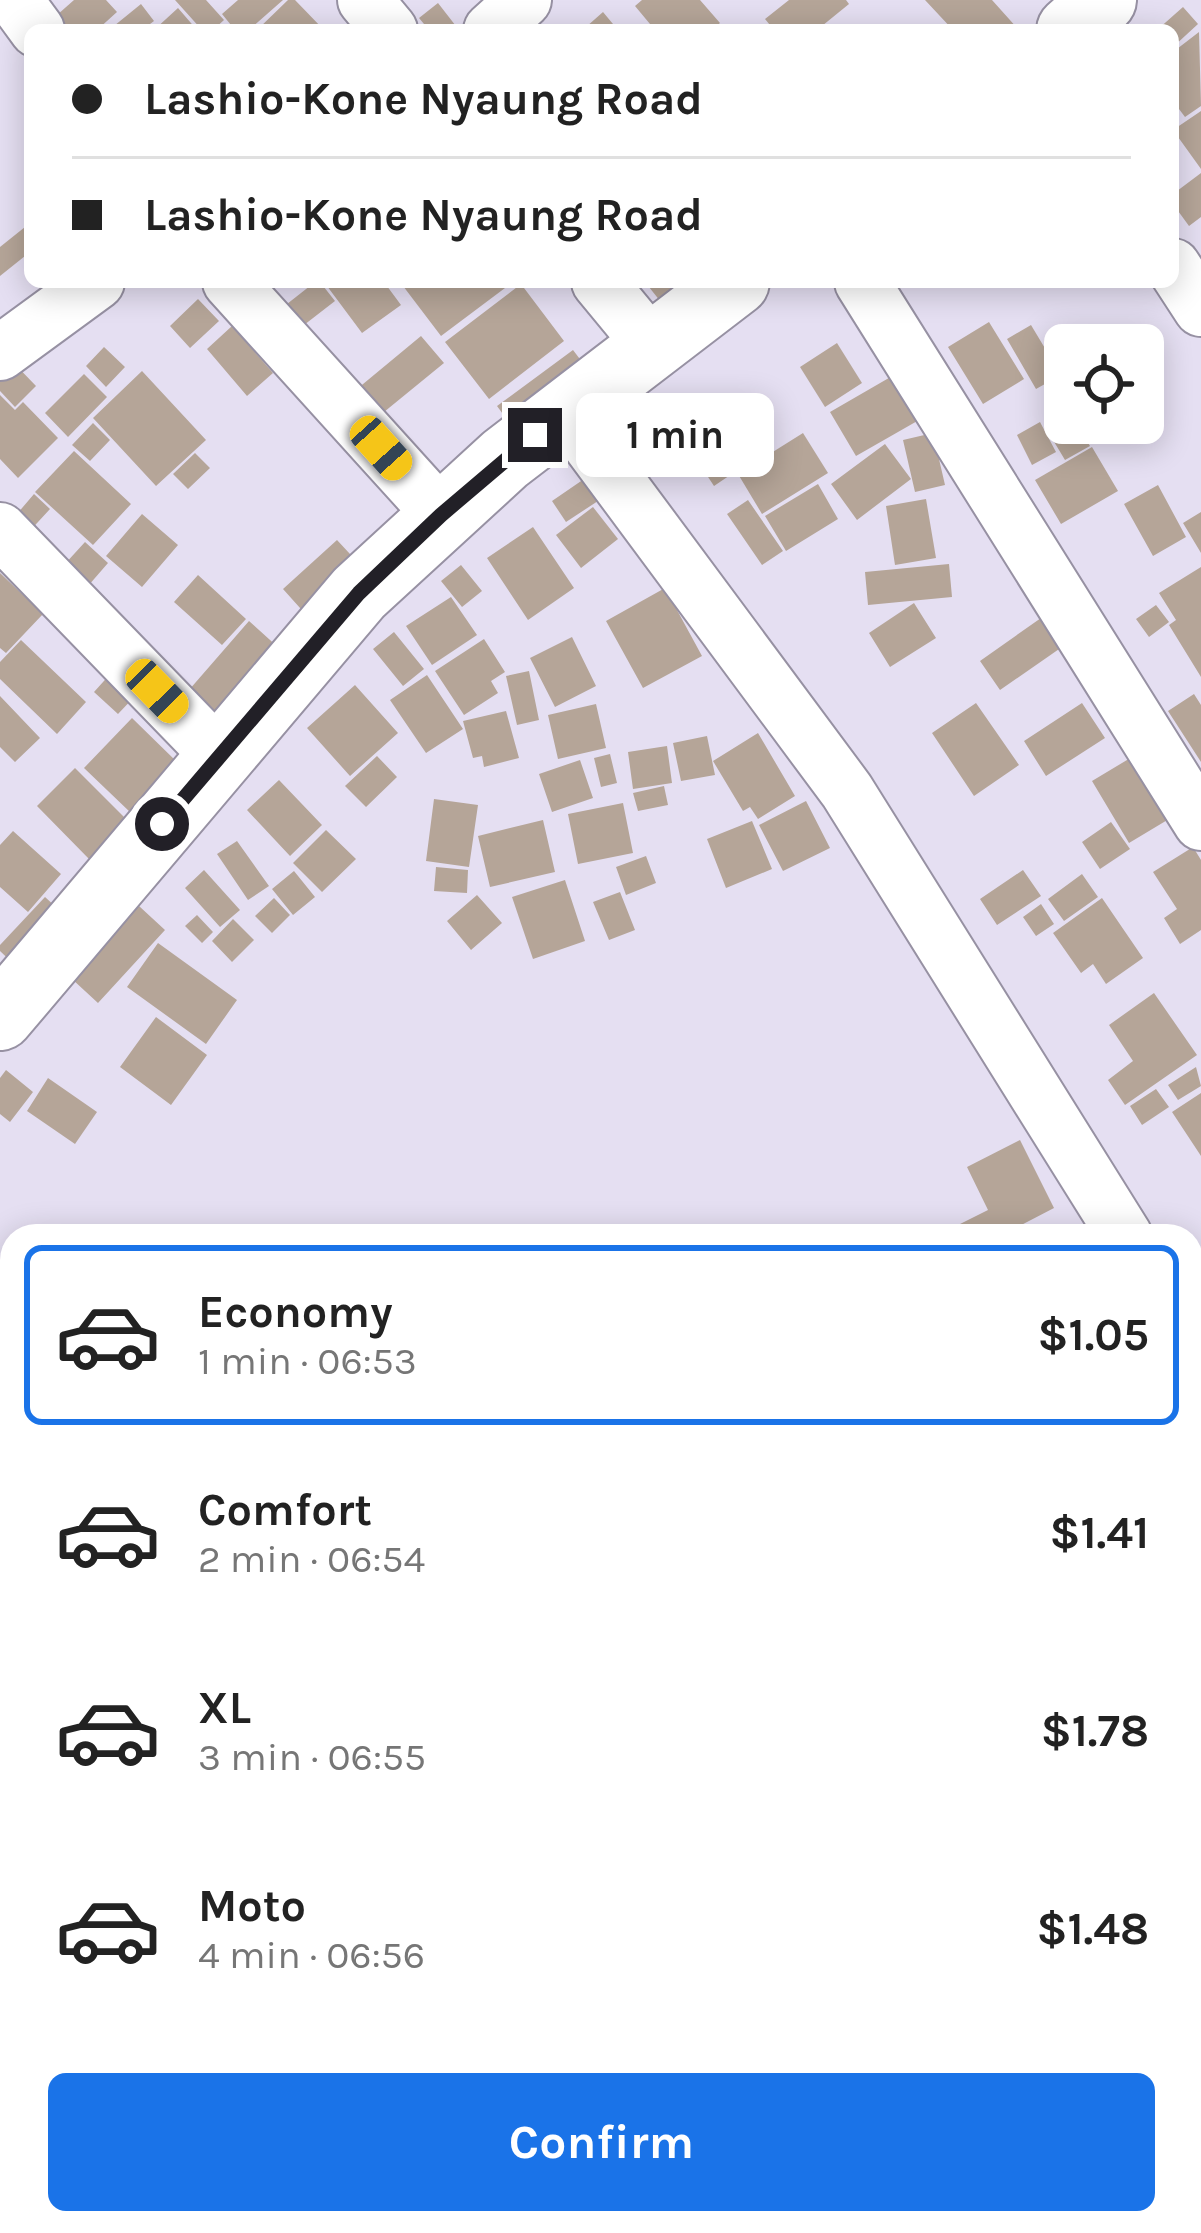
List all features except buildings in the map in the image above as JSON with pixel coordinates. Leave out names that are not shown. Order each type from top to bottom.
[{"type":"main road","points":[[1077,24],[1103,0]]},
{"type":"main road","points":[[7,994],[359,593],[441,515],[565,411],[728,288]]},
{"type":"street","points":[[365,0],[385,24]]},
{"type":"street","points":[[498,24],[524,0]]},
{"type":"street","points":[[1179,275],[1201,310]]},
{"type":"street","points":[[0,353],[89,288]]},
{"type":"street","points":[[235,288],[441,515]]},
{"type":"street","points":[[604,288],[651,344]]},
{"type":"street","points":[[866,288],[1201,824]]},
{"type":"street","points":[[565,411],[847,791],[1118,1224]]},
{"type":"street","points":[[0,530],[219,756]]},
{"type":"route","points":[[162,824],[359,593],[535,435]]}]
